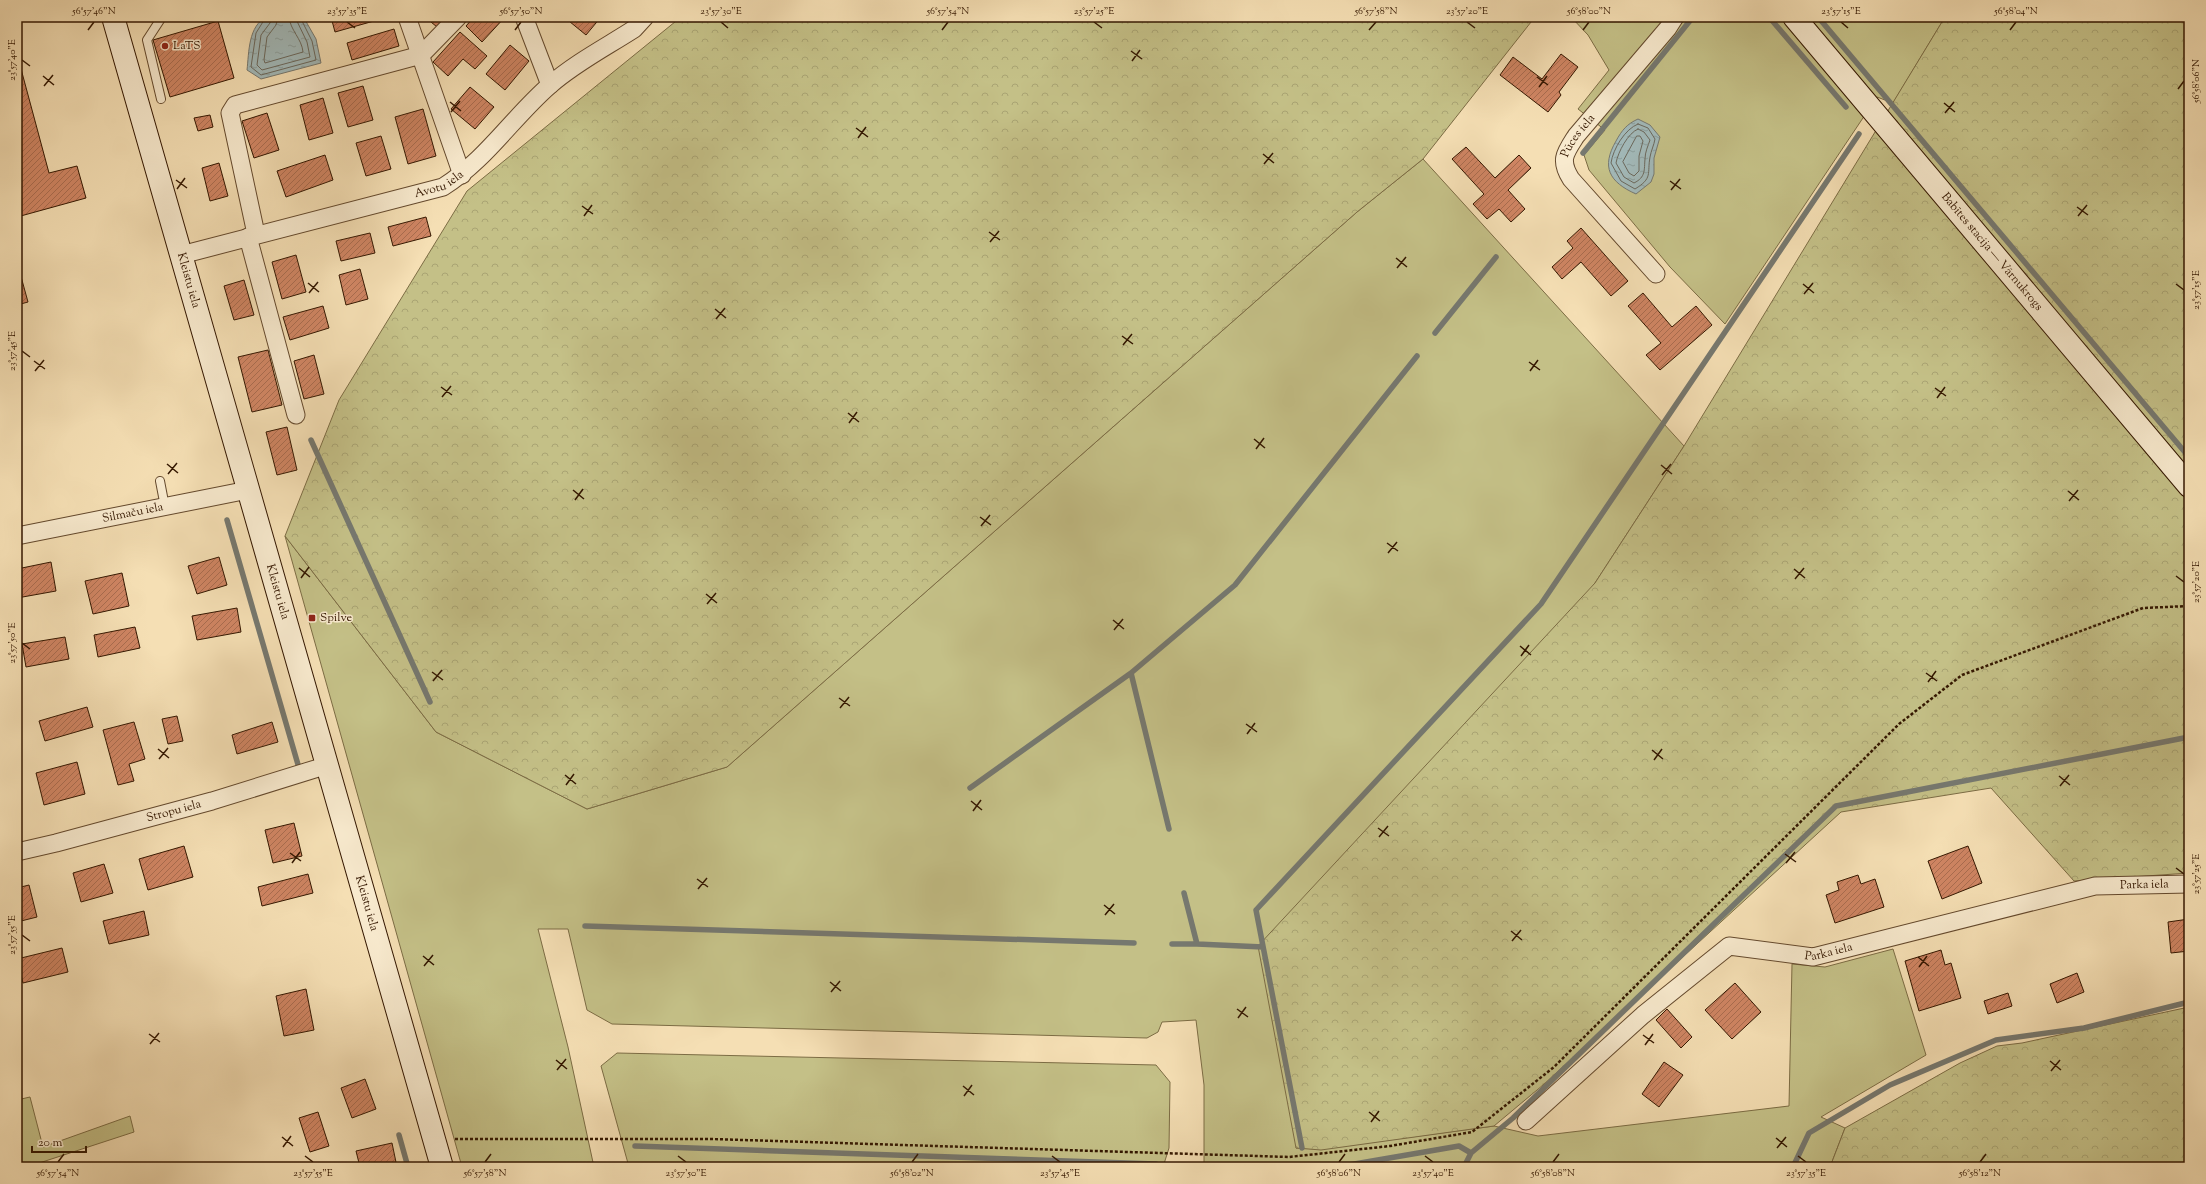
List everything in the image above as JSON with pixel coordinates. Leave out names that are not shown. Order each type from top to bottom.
[{"type":"street","name":"Kleistu iela","points":[[113,17],[442,1167]]},
{"type":"street","points":[[407,17],[462,176]]},
{"type":"street","points":[[296,415],[252,236],[230,112],[235,105],[421,55],[458,17]]},
{"type":"street","points":[[524,17],[550,84]]},
{"type":"street","name":"Avotu iela","points":[[181,255],[443,187],[462,176],[550,84],[634,29],[645,17]]},
{"type":"street","name":"Pūces iela","points":[[1656,274],[1571,179],[1565,169],[1564,160],[1566,151],[1576,136],[1668,28],[1674,17]]},
{"type":"street","name":"Babītes stacija — Vārnukrogs","points":[[1794,17],[2189,486]]},
{"type":"street","name":"Silmaču iela","points":[[17,536],[248,490]]},
{"type":"street","name":"Stropu iela","points":[[17,852],[212,801],[328,765]]},
{"type":"street","name":"Parka iela","points":[[1526,1121],[1643,1015],[1729,946],[1813,957],[2095,886],[2189,884]]},
{"type":"lane","points":[[162,17],[147,40],[162,99]]},
{"type":"lane","points":[[160,481],[165,507]]},
{"type":"path","points":[[434,1139],[711,1139],[1289,1157],[1390,1146],[1472,1132],[1554,1067],[1900,724],[1962,675],[2143,608],[2189,606]]},
{"type":"green space","points":[[681,17],[1535,17],[1423,159],[1357,212],[727,767],[587,809],[436,732],[285,536],[339,400],[467,191]]},
{"type":"green space","points":[[1571,17],[1945,17],[1893,103],[1877,97],[1725,324],[1670,267],[1589,170],[1584,155],[1605,130],[1578,109],[1609,70],[1588,35]]},
{"type":"green space","points":[[1945,17],[2189,17],[2189,873],[2074,881],[1991,788],[1841,812],[1543,1085],[1494,1126],[1321,1150],[1296,1148],[1258,946],[1595,583],[1684,446]]},
{"type":"green space","points":[[1423,159],[1684,446],[1595,583],[1296,1148],[1321,1149],[1494,1126],[1538,1136],[1789,1106],[1792,964],[1825,967],[1893,949],[1926,1055],[1821,1117],[1845,1128],[1830,1167],[1204,1167],[1204,1085],[1196,1020],[1162,1022],[1158,1032],[1147,1038],[612,1024],[587,1010],[568,929],[538,929],[568,1047],[594,1167],[462,1167],[285,536],[436,732],[587,809],[727,767],[1357,212]]},
{"type":"green space","points":[[2189,1007],[2189,1167],[1830,1167],[1845,1128],[1960,1063],[1997,1046],[2022,1043]]},
{"type":"green space","points":[[617,1053],[1156,1065],[1170,1082],[1169,1148],[1163,1167],[629,1167],[601,1066]]},
{"type":"green space","points":[[30,1097],[43,1147],[130,1116],[134,1132],[27,1167],[17,1167],[17,1100]]},
{"type":"water","points":[[267,17],[304,18],[316,39],[321,63],[261,79],[247,70],[249,48],[253,33],[256,26]]},
{"type":"water","points":[[1638,119],[1650,125],[1660,137],[1654,158],[1654,174],[1651,182],[1636,194],[1619,184],[1614,179],[1610,173],[1609,159],[1611,150],[1618,137],[1628,125]]},
{"type":"building","points":[[331,17],[381,17],[381,19],[335,32]]},
{"type":"building","points":[[425,17],[446,17],[437,27]]},
{"type":"building","points":[[474,17],[505,17],[482,42],[466,26]]},
{"type":"building","points":[[564,17],[601,17],[586,35]]},
{"type":"building","points":[[218,21],[234,78],[170,97],[153,40]]},
{"type":"building","points":[[394,29],[399,46],[352,60],[347,43]]},
{"type":"building","points":[[460,32],[487,56],[475,69],[463,59],[448,76],[433,62]]},
{"type":"building","points":[[510,45],[529,61],[505,90],[486,74]]},
{"type":"building","points":[[17,54],[49,173],[77,166],[86,198],[17,217]]},
{"type":"building","points":[[1561,54],[1578,67],[1559,92],[1561,95],[1548,112],[1500,75],[1513,57],[1542,79]]},
{"type":"building","points":[[363,86],[373,120],[348,127],[338,93]]},
{"type":"building","points":[[470,87],[494,107],[475,129],[451,109]]},
{"type":"building","points":[[323,98],[333,133],[309,140],[300,105]]},
{"type":"building","points":[[423,109],[436,156],[408,164],[395,117]]},
{"type":"building","points":[[267,113],[279,150],[254,158],[242,121]]},
{"type":"building","points":[[210,115],[213,127],[198,131],[194,118]]},
{"type":"building","points":[[381,136],[391,169],[366,176],[356,143]]},
{"type":"building","points":[[1466,147],[1495,178],[1519,155],[1531,168],[1508,190],[1525,209],[1511,222],[1499,209],[1487,219],[1473,204],[1484,194],[1452,159]]},
{"type":"building","points":[[325,155],[333,180],[286,197],[277,171]]},
{"type":"building","points":[[219,163],[228,196],[210,201],[202,168]]},
{"type":"building","points":[[426,217],[431,236],[393,246],[388,227]]},
{"type":"building","points":[[1581,228],[1628,281],[1611,296],[1581,262],[1562,279],[1552,267],[1573,248],[1567,241]]},
{"type":"building","points":[[370,233],[375,253],[341,261],[336,241]]},
{"type":"building","points":[[296,255],[306,292],[282,299],[272,262]]},
{"type":"building","points":[[17,262],[28,302],[17,305]]},
{"type":"building","points":[[360,269],[368,299],[346,305],[339,275]]},
{"type":"building","points":[[244,280],[254,315],[234,320],[224,286]]},
{"type":"building","points":[[1643,293],[1672,327],[1696,306],[1712,325],[1660,370],[1646,355],[1661,343],[1628,306]]},
{"type":"building","points":[[323,306],[329,328],[290,340],[283,317]]},
{"type":"building","points":[[268,350],[282,405],[252,412],[238,357]]},
{"type":"building","points":[[314,355],[324,394],[304,399],[294,361]]},
{"type":"building","points":[[287,427],[297,470],[277,475],[266,432]]},
{"type":"building","points":[[219,557],[227,585],[197,594],[188,566]]},
{"type":"building","points":[[51,562],[56,591],[17,598],[17,569]]},
{"type":"building","points":[[122,573],[129,606],[93,614],[85,581]]},
{"type":"building","points":[[237,608],[241,632],[197,640],[192,616]]},
{"type":"building","points":[[135,627],[140,648],[98,657],[94,635]]},
{"type":"building","points":[[65,637],[69,659],[26,667],[22,644]]},
{"type":"building","points":[[87,707],[93,727],[45,741],[39,721]]},
{"type":"building","points":[[177,716],[183,741],[168,744],[162,719]]},
{"type":"building","points":[[134,722],[145,759],[129,764],[134,781],[118,785],[103,730]]},
{"type":"building","points":[[272,722],[278,742],[237,754],[232,735]]},
{"type":"building","points":[[77,762],[85,794],[44,805],[36,773]]},
{"type":"building","points":[[294,823],[302,856],[273,863],[265,830]]},
{"type":"building","points":[[184,846],[193,877],[148,890],[139,859]]},
{"type":"building","points":[[1968,846],[1982,883],[1942,899],[1928,861]]},
{"type":"building","points":[[104,864],[113,893],[81,902],[73,873]]},
{"type":"building","points":[[308,874],[313,893],[262,906],[258,887]]},
{"type":"building","points":[[1858,875],[1861,884],[1875,879],[1884,907],[1835,923],[1826,895],[1839,890],[1837,882]]},
{"type":"building","points":[[29,885],[37,917],[17,922],[17,888]]},
{"type":"building","points":[[144,911],[149,935],[109,944],[103,921]]},
{"type":"building","points":[[2189,919],[2189,951],[2171,953],[2168,922]]},
{"type":"building","points":[[62,948],[68,972],[23,983],[17,959]]},
{"type":"building","points":[[1941,950],[1945,965],[1951,963],[1961,998],[1919,1011],[1905,961]]},
{"type":"building","points":[[2077,973],[2084,992],[2057,1003],[2050,984]]},
{"type":"building","points":[[1735,983],[1761,1012],[1732,1039],[1705,1010]]},
{"type":"building","points":[[306,989],[314,1030],[284,1036],[276,996]]},
{"type":"building","points":[[2008,993],[2012,1006],[1988,1014],[1984,1001]]},
{"type":"building","points":[[1667,1009],[1692,1037],[1681,1048],[1656,1020]]},
{"type":"building","points":[[1664,1062],[1683,1075],[1659,1107],[1642,1094]]},
{"type":"building","points":[[365,1079],[376,1109],[352,1118],[341,1088]]},
{"type":"building","points":[[318,1112],[329,1146],[310,1152],[299,1118]]},
{"type":"building","points":[[392,1143],[397,1167],[360,1167],[356,1151]]},
{"type":"waterway","points":[[1583,153],[1693,17]]},
{"type":"waterway","points":[[1769,17],[1846,107]]},
{"type":"waterway","points":[[1818,17],[2189,457]]},
{"type":"waterway","points":[[1302,1148],[1256,910],[1541,604],[1859,134]]},
{"type":"waterway","points":[[1435,333],[1496,257]]},
{"type":"waterway","points":[[1169,829],[1131,673],[1235,585],[1417,356]]},
{"type":"waterway","points":[[311,440],[430,702]]},
{"type":"waterway","points":[[227,520],[299,768]]},
{"type":"waterway","points":[[970,788],[1131,673]]},
{"type":"waterway","points":[[1464,1167],[1471,1153],[1513,1118],[1836,806],[2189,737]]},
{"type":"waterway","points":[[1184,893],[1197,944],[1263,947]]},
{"type":"waterway","points":[[585,926],[1134,943]]},
{"type":"waterway","points":[[1172,944],[1197,944]]},
{"type":"waterway","points":[[1793,1167],[1809,1133],[1890,1085],[1996,1040],[2084,1028],[2189,1002]]},
{"type":"waterway","points":[[399,1135],[408,1167]]},
{"type":"waterway","points":[[635,1146],[1156,1164]]},
{"type":"waterway","points":[[1337,1167],[1459,1146],[1471,1153]]},
{"type":"waterway","points":[[1191,1165],[1280,1167]]},
{"type":"place","name":"LaTS","points":[[165,46]]},
{"type":"place","name":"Spilve","points":[[312,618]]}]
